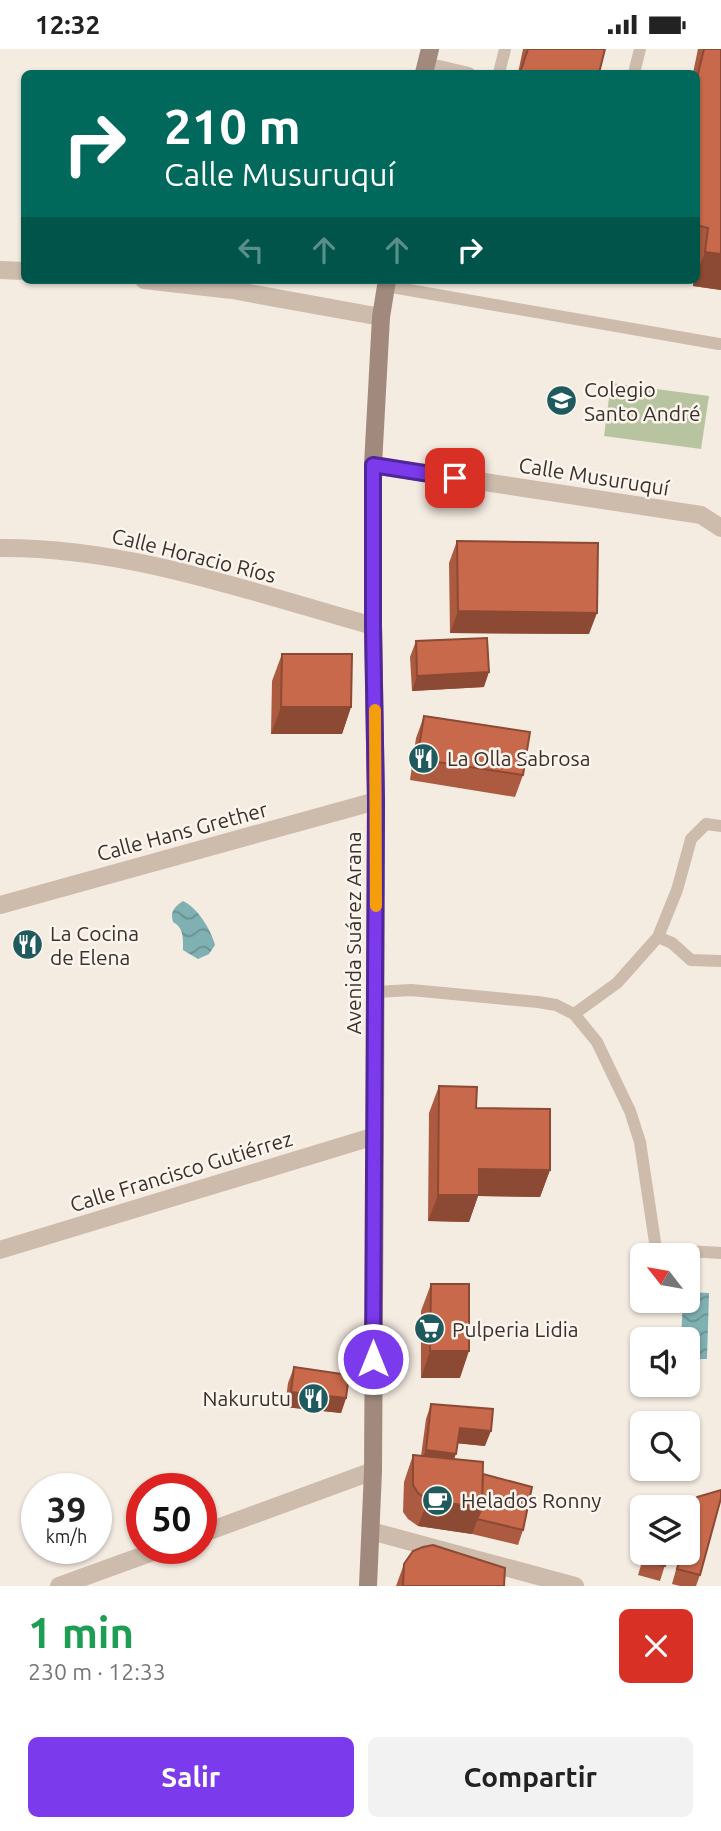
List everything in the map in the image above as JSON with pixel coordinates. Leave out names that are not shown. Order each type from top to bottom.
[{"type":"main road","name":"Avenida Suárez Arana","points":[[368,1586],[373,1471],[376,992],[373,465],[381,317],[386,284]]},
{"type":"street","points":[[0,270],[21,271]]},
{"type":"street","points":[[176,284],[381,317]]},
{"type":"street","name":"Calle Musuruquí","points":[[373,465],[701,516],[721,528]]},
{"type":"street","name":"Calle Horacio Ríos","points":[[0,548],[101,555],[143,562],[373,626]]},
{"type":"street","name":"Calle Hans Grether","points":[[0,905],[376,801]]},
{"type":"street","name":"Calle Francisco Gutiérrez","points":[[0,1250],[375,1136]]},
{"type":"street","points":[[217,1528],[373,1471]]},
{"type":"street","points":[[371,1531],[575,1586]]},
{"type":"street","points":[[59,1586],[126,1562]]},
{"type":"lane","points":[[500,70],[505,49]]},
{"type":"lane","points":[[635,70],[640,49]]},
{"type":"lane","points":[[427,62],[458,70]]},
{"type":"lane","points":[[391,284],[719,344]]},
{"type":"lane","points":[[574,1014],[617,983],[658,937],[677,890],[691,839],[706,824],[721,826]]},
{"type":"lane","points":[[658,937],[672,943],[691,960],[721,961]]},
{"type":"lane","points":[[376,992],[411,990],[538,1002],[556,1005],[574,1014],[597,1042],[630,1111],[640,1142],[656,1249],[721,1253]]},
{"type":"green space","points":[[611,383],[709,396],[701,449],[604,436]]},
{"type":"water","points":[[183,901],[203,920],[215,945],[209,954],[198,959],[183,950],[181,930],[173,922],[174,910]]},
{"type":"water","points":[[700,1293],[709,1293],[707,1359],[700,1359],[700,1327],[682,1327],[682,1313],[700,1313]]},
{"type":"building","points":[[528,49],[605,49],[600,70],[521,70]]},
{"type":"building","points":[[704,49],[721,49],[721,254],[705,252],[708,228],[700,226],[699,70]]},
{"type":"building","points":[[457,541],[598,543],[597,613],[458,611]]},
{"type":"building","points":[[487,638],[489,672],[417,676],[416,641]]},
{"type":"building","points":[[282,654],[352,654],[351,707],[281,707]]},
{"type":"building","points":[[424,716],[530,732],[523,775],[417,759]]},
{"type":"building","points":[[439,1086],[477,1087],[476,1108],[550,1109],[550,1170],[479,1169],[479,1195],[438,1195]]},
{"type":"building","points":[[431,1284],[469,1284],[469,1351],[430,1351]]},
{"type":"building","points":[[294,1367],[349,1375],[346,1398],[291,1392]]},
{"type":"building","points":[[431,1404],[493,1409],[491,1431],[460,1428],[456,1454],[426,1450]]},
{"type":"building","points":[[413,1455],[483,1462],[482,1508],[428,1500],[418,1493],[413,1485]]},
{"type":"building","points":[[483,1474],[532,1487],[523,1530],[477,1519],[482,1508]]},
{"type":"building","points":[[721,1490],[700,1575],[677,1569],[678,1565],[700,1565],[700,1496]]},
{"type":"building","points":[[433,1545],[505,1568],[504,1586],[403,1586],[404,1564],[413,1551]]},
{"type":"slow traffic","points":[[375,710],[376,906]]},
{"type":"place","name":"Colegio Santo André","points":[[561,401]]},
{"type":"place","name":"La Olla Sabrosa","points":[[424,758]]},
{"type":"place","name":"La Cocina de Elena","points":[[27,945]]},
{"type":"place","name":"Pulperia Lidia","points":[[429,1329]]},
{"type":"place","name":"Nakurutu","points":[[314,1398]]},
{"type":"place","name":"Helados Ronny","points":[[438,1500]]},
{"type":"route","points":[[373,1359],[376,801],[373,465],[455,478]]}]
